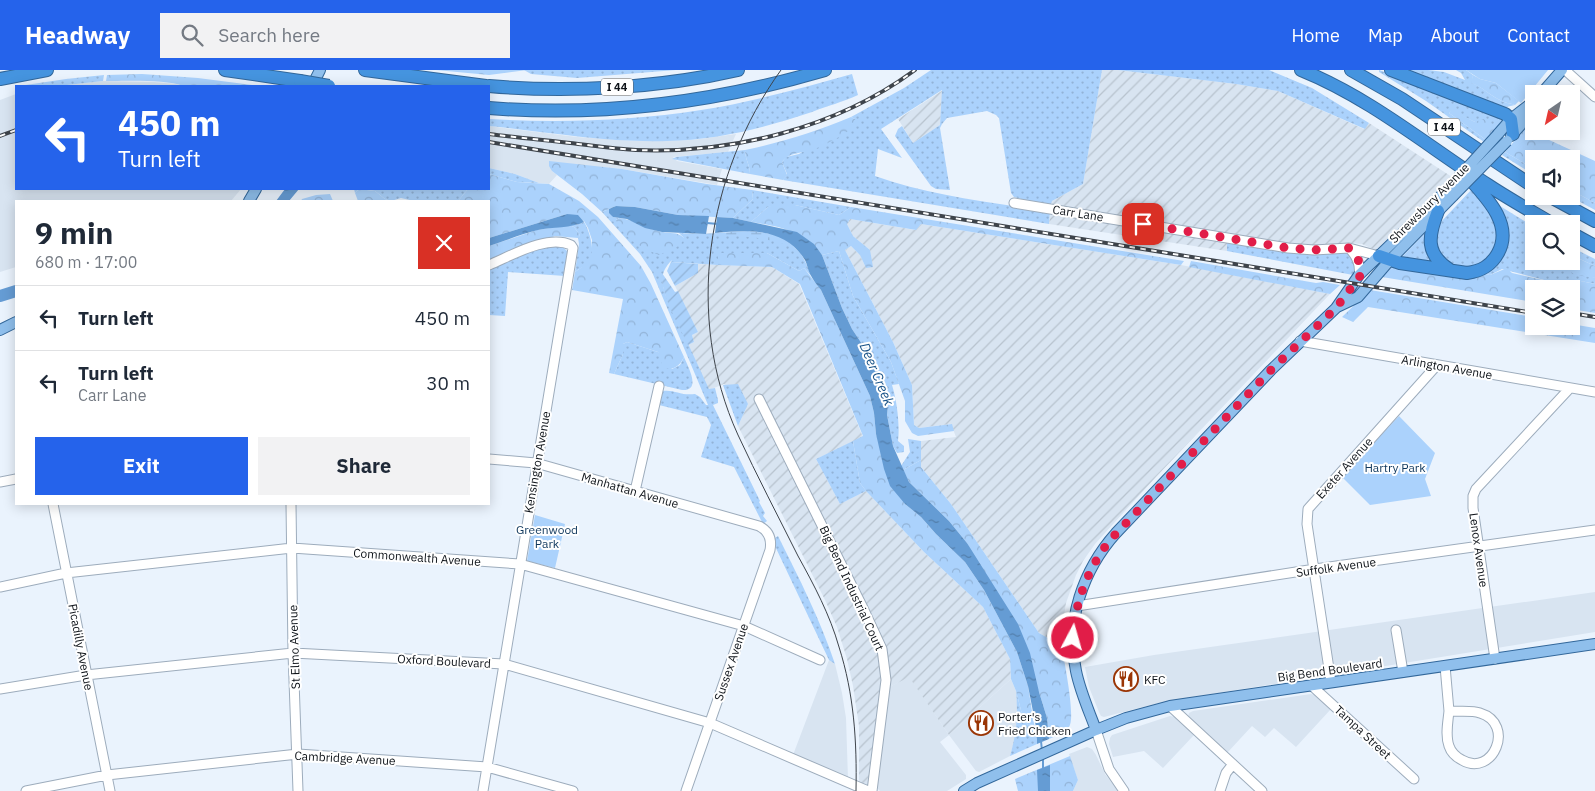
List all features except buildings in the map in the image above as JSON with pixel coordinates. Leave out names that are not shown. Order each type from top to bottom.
[{"type":"highway","points":[[0,79],[47,70]]},
{"type":"highway","points":[[225,70],[306,84]]},
{"type":"highway","name":"I 44","points":[[365,70],[477,85]]},
{"type":"highway","name":"I 44","points":[[490,108],[536,110],[610,109],[649,106],[752,89],[825,70]]},
{"type":"highway","name":"I 44","points":[[1301,70],[1342,89],[1375,108],[1496,190],[1538,215]]},
{"type":"highway","name":"I 44","points":[[1351,70],[1402,98],[1525,182]]},
{"type":"highway","points":[[1391,70],[1505,114],[1511,119],[1510,138]]},
{"type":"highway","name":"I 44","points":[[492,87],[603,88],[681,80],[735,71]]},
{"type":"highway","points":[[1385,258],[1467,273],[1476,272],[1486,267],[1494,259],[1500,249],[1502,236],[1501,224],[1496,211],[1456,163]]},
{"type":"highway","points":[[1565,205],[1595,221]]},
{"type":"highway","points":[[1438,211],[1430,237],[1431,247],[1442,265],[1453,271]]},
{"type":"highway","points":[[1580,238],[1595,246]]},
{"type":"main road","points":[[306,84],[320,70]]},
{"type":"main road","points":[[1549,85],[1563,70]]},
{"type":"main road","name":"Shrewsbury Avenue","points":[[1096,730],[1075,669],[1073,638],[1077,606],[1095,561],[1110,540],[1300,341],[1336,308],[1360,276],[1385,258],[1438,211],[1449,194],[1498,134],[1511,119],[1525,109]]},
{"type":"main road","name":"Shrewsbury Avenue","points":[[1336,308],[1358,297],[1385,258],[1449,194],[1510,138],[1525,117]]},
{"type":"main road","points":[[0,323],[15,321]]},
{"type":"main road","points":[[0,330],[15,322]]},
{"type":"main road","name":"Big Bend Boulevard","points":[[964,791],[977,783],[1074,739],[1126,718],[1170,706],[1595,644]]},
{"type":"street","points":[[1563,70],[1595,97]]},
{"type":"street","name":"Carr Lane","points":[[1014,203],[1288,248],[1314,250],[1349,248],[1385,258]]},
{"type":"street","name":"Kensington Avenue","points":[[483,791],[536,463],[573,253],[571,244],[550,242],[490,265]]},
{"type":"street","points":[[1349,248],[1358,259],[1360,276]]},
{"type":"street","name":"Arlington Avenue","points":[[1300,341],[1595,392]]},
{"type":"street","name":"Exeter Avenue","points":[[1331,682],[1307,524],[1308,509],[1436,365]]},
{"type":"street","points":[[635,491],[659,386]]},
{"type":"street","name":"Lenox Avenue","points":[[1495,659],[1478,547],[1473,496],[1476,489],[1570,388]]},
{"type":"street","name":"Big Bend Industrial Court","points":[[759,399],[882,648],[886,680],[872,791]]},
{"type":"street","name":"Manhattan Avenue","points":[[490,459],[536,463],[759,526],[768,533]]},
{"type":"street","points":[[0,482],[15,479]]},
{"type":"street","name":"Picadilly Avenue","points":[[52,505],[110,791]]},
{"type":"street","name":"St Elmo Avenue","points":[[291,505],[293,654],[298,791]]},
{"type":"street","name":"Suffolk Avenue","points":[[1077,606],[1595,530]]},
{"type":"street","name":"Sussex Avenue","points":[[686,791],[770,550],[771,540],[768,533]]},
{"type":"street","name":"Commonwealth Avenue","points":[[0,587],[66,573],[292,548],[520,564],[744,626],[820,660]]},
{"type":"street","points":[[1396,630],[1403,672]]},
{"type":"street","name":"Oxford Boulevard","points":[[0,689],[86,675],[293,654],[504,664],[710,722],[868,791]]},
{"type":"street","points":[[1445,666],[1449,711],[1447,738],[1449,748],[1463,761],[1470,764],[1484,761],[1490,757],[1497,747],[1499,736],[1490,719],[1476,712],[1449,711]]},
{"type":"street","name":"Tampa Street","points":[[1312,684],[1414,779]]},
{"type":"street","points":[[1170,706],[1262,791]]},
{"type":"street","points":[[1096,730],[1109,769],[1124,791]]},
{"type":"street","name":"Cambridge Avenue","points":[[26,791],[107,775],[298,754],[487,767],[573,791]]},
{"type":"street","points":[[1220,791],[1226,773],[1233,764]]},
{"type":"shaded area","points":[[1102,70],[1118,70],[1236,84],[1278,91],[1364,129],[1369,123],[1452,177],[1381,248],[1375,250],[1362,244],[1350,243],[1312,247],[1228,234],[1227,251],[1049,224],[1052,201],[1083,184]]},
{"type":"shaded area","points":[[103,81],[154,82],[180,85],[67,85]]},
{"type":"shaded area","points":[[943,90],[940,125],[913,143],[898,119]]},
{"type":"shaded area","points":[[15,94],[15,190],[240,190],[232,200],[15,200],[15,267],[0,272],[0,100]]},
{"type":"shaded area","points":[[490,126],[577,137],[637,141],[692,140],[736,134],[728,152],[673,157],[677,161],[722,169],[717,185],[602,167],[552,171],[557,175],[549,184],[539,183],[515,174],[490,168]]},
{"type":"shaded area","points":[[850,219],[915,230],[921,224],[1181,265],[1330,294],[1095,544],[1076,575],[1066,603],[1062,646],[1039,633],[951,504],[921,467],[921,441],[956,437],[951,424],[919,428],[914,425],[912,385],[893,342],[845,250],[851,246],[860,255],[866,268],[870,250],[853,236],[847,224]]},
{"type":"shaded area","points":[[698,264],[772,267],[799,284],[863,437],[816,459],[840,504],[866,491],[924,552],[983,607],[1010,659],[1011,679],[949,735],[909,677],[880,692],[870,787],[859,783],[859,726],[847,659],[837,627],[738,426],[748,404],[724,384],[709,390],[688,345],[694,342],[692,335],[698,332],[675,286],[698,273]]},
{"type":"shaded area","points":[[1595,592],[1595,632],[1163,702],[1104,717],[1101,716],[1089,687],[1085,667],[1154,655]]},
{"type":"shaded area","points":[[829,660],[835,664],[846,718],[848,779],[793,755]]},
{"type":"shaded area","points":[[909,676],[949,735],[940,742],[966,775],[966,779],[947,791],[880,791],[878,789],[888,688]]},
{"type":"shaded area","points":[[1011,679],[1016,691],[1018,714],[1016,735],[1010,756],[979,772],[976,771],[949,735]]},
{"type":"shaded area","points":[[1311,694],[1315,695],[1331,709],[1296,747],[1274,728],[1265,737],[1252,726],[1227,753],[1188,717],[1189,713],[1193,711]]},
{"type":"shaded area","points":[[1170,716],[1175,717],[1194,735],[1163,768],[1144,751],[1113,757],[1109,744],[1112,735]]},
{"type":"shaded area","points":[[1087,747],[1092,749],[1105,774],[1118,791],[1073,791],[1078,780],[1069,754]]},
{"type":"green space","points":[[436,70],[527,70],[489,75]]},
{"type":"green space","points":[[524,70],[676,70],[577,78],[531,74]]},
{"type":"green space","points":[[931,70],[1102,70],[1083,184],[1052,201],[1050,207],[1014,197],[1011,193],[999,118],[987,111],[947,118],[942,124],[940,128],[950,190],[936,189],[931,186],[895,136],[898,129],[902,126],[913,143],[940,125],[942,90],[881,129],[902,158],[878,149],[875,176],[939,194],[1050,212],[1049,224],[783,180],[787,174],[782,162],[786,157],[799,154],[855,119],[851,117],[904,88]]},
{"type":"green space","points":[[1118,70],[1269,70],[1312,88],[1369,123],[1365,129],[1278,91]]},
{"type":"green space","points":[[1379,70],[1494,113],[1502,120],[1496,130],[1452,111],[1449,113],[1486,140],[1484,142],[1426,101],[1379,72]]},
{"type":"green space","points":[[1399,70],[1444,72],[1465,80],[1461,73],[1456,70],[1466,70],[1473,75],[1472,83],[1502,101],[1515,105],[1502,108]]},
{"type":"green space","points":[[1466,70],[1548,70],[1536,85],[1525,85],[1525,98],[1521,103],[1496,83],[1480,79]]},
{"type":"green space","points":[[142,74],[198,78],[252,85],[180,85],[156,81],[106,81],[107,75]]},
{"type":"green space","points":[[852,74],[858,95],[776,123],[722,136],[686,140],[622,140],[490,126],[490,119],[595,120],[675,114],[720,107]]},
{"type":"green space","points":[[104,75],[103,81],[67,85],[26,85]]},
{"type":"green space","points":[[1473,75],[1496,83],[1519,101],[1515,105],[1503,102],[1471,83]]},
{"type":"green space","points":[[1452,110],[1475,122],[1484,119],[1496,130],[1486,140],[1449,113]]},
{"type":"green space","points":[[851,117],[855,119],[857,124],[843,135],[815,149],[789,156],[785,159],[782,162],[787,175],[783,180],[750,174],[745,150],[799,136]]},
{"type":"green space","points":[[1525,129],[1525,140],[1549,140],[1571,150],[1525,150],[1525,164],[1505,152]]},
{"type":"green space","points":[[745,150],[750,174],[672,159],[676,157]]},
{"type":"green space","points":[[1505,152],[1525,164],[1525,169],[1502,155]]},
{"type":"green space","points":[[1580,154],[1595,161],[1595,203],[1580,195]]},
{"type":"green space","points":[[549,161],[622,169],[752,190],[753,199],[733,218],[678,215],[635,207],[616,206],[602,212],[552,171]]},
{"type":"green space","points":[[490,168],[515,174],[539,183],[517,182],[490,174]]},
{"type":"green space","points":[[490,174],[517,182],[549,184],[579,201],[598,217],[641,266],[684,357],[680,363],[670,369],[663,368],[658,352],[627,342],[623,344],[623,354],[614,374],[609,373],[623,299],[572,290],[575,272],[589,262],[592,252],[592,240],[584,221],[567,214],[490,238],[490,200],[459,200],[467,190],[490,190]]},
{"type":"green space","points":[[1472,189],[1484,200],[1496,222],[1498,241],[1487,261],[1469,269],[1448,265],[1435,249],[1438,225]]},
{"type":"green space","points":[[358,190],[375,191],[388,200],[358,200],[355,193]]},
{"type":"green space","points":[[367,190],[467,190],[459,200],[410,200],[401,198],[388,200],[375,191]]},
{"type":"green space","points":[[752,190],[851,207],[839,215],[795,205],[768,207],[751,222],[733,218],[753,199]]},
{"type":"green space","points":[[330,194],[333,200],[302,200],[316,195]]},
{"type":"green space","points":[[1580,195],[1595,203],[1595,210],[1580,202]]},
{"type":"green space","points":[[777,204],[795,205],[839,215],[851,207],[1184,261],[1181,265],[921,224],[916,230],[850,219],[847,224],[853,236],[870,250],[873,267],[866,268],[860,255],[851,246],[845,250],[893,342],[912,385],[914,425],[919,428],[952,424],[954,431],[918,436],[912,433],[905,421],[905,401],[891,362],[853,296],[839,251],[822,255],[799,235],[781,228],[751,222],[768,207]]},
{"type":"green space","points":[[1500,206],[1525,221],[1525,270],[1575,270],[1595,278],[1595,284],[1580,280],[1544,280],[1502,269],[1490,275],[1482,273],[1499,260]]},
{"type":"green space","points":[[609,209],[613,217],[619,218],[616,220],[684,238],[679,233],[740,235],[772,240],[796,249],[805,261],[811,276],[804,268],[799,271],[767,253],[718,253],[718,265],[671,262],[672,260],[665,269],[663,277],[666,296],[709,389],[715,388],[718,403],[713,405],[760,501],[765,513],[763,516],[767,521],[763,524],[734,467],[701,457],[711,425],[707,417],[659,405],[662,391],[671,391],[695,394],[708,405],[652,272],[640,254],[602,212]]},
{"type":"green space","points":[[619,218],[629,220],[655,231],[676,234],[684,238],[677,247],[659,255],[640,246],[628,237],[616,220]]},
{"type":"green space","points":[[584,222],[590,237],[592,254],[589,263],[575,272],[579,244],[578,238],[580,235],[574,227],[569,225]]},
{"type":"green space","points":[[569,225],[574,227],[580,235],[578,238],[555,236],[490,262],[490,246],[537,230]]},
{"type":"green space","points":[[1428,230],[1436,262],[1400,259]]},
{"type":"green space","points":[[748,231],[768,233],[781,237],[796,249],[785,244],[761,239],[701,234]]},
{"type":"green space","points":[[1227,240],[1308,254],[1346,253],[1353,259],[1355,265],[1354,272],[1353,275],[1227,251]]},
{"type":"green space","points":[[549,245],[563,247],[568,252],[565,276],[508,272],[505,316],[490,315],[490,267]]},
{"type":"green space","points":[[839,251],[853,296],[891,362],[899,384],[892,385],[898,413],[898,441],[904,446],[904,452],[897,453],[893,446],[887,415],[888,405],[874,362],[852,329],[822,255]]},
{"type":"green space","points":[[1580,252],[1595,259],[1595,266],[1580,259]]},
{"type":"green space","points":[[718,253],[767,253],[799,271],[804,268],[821,290],[870,396],[876,434],[905,504],[921,517],[965,562],[984,590],[1017,652],[1028,686],[1034,724],[1028,725],[1023,718],[1011,679],[1010,659],[983,607],[924,552],[860,483],[853,441],[863,436],[800,284],[772,267],[718,265]]},
{"type":"green space","points":[[1580,259],[1595,266],[1595,278],[1576,275],[1567,270],[1580,270]]},
{"type":"green space","points":[[1191,261],[1316,283],[1323,282],[1340,285],[1330,294],[1189,267]]},
{"type":"green space","points":[[671,262],[698,264],[698,273],[675,286],[667,271]]},
{"type":"green space","points":[[1394,265],[1490,275],[1507,268],[1512,273],[1543,280],[1525,280],[1525,301],[1382,277]]},
{"type":"green space","points":[[662,273],[675,292],[678,291],[698,332],[692,335],[694,342],[688,345],[667,300]]},
{"type":"green space","points":[[1580,281],[1595,284],[1595,313],[1580,310]]},
{"type":"green space","points":[[1370,290],[1525,316],[1525,332],[1368,307],[1353,322],[1342,317]]},
{"type":"green space","points":[[1580,326],[1595,328],[1595,343],[1545,335],[1580,335]]},
{"type":"green space","points":[[627,342],[658,352],[672,369],[680,365],[684,357],[692,378],[691,387],[682,390],[614,374],[623,354],[623,344]]},
{"type":"green space","points":[[738,384],[748,404],[738,426],[723,385]]},
{"type":"green space","name":"Hartry Park","points":[[1399,416],[1435,453],[1425,479],[1431,496],[1370,505],[1342,477]]},
{"type":"green space","points":[[908,439],[921,441],[921,460],[903,470],[901,466],[910,452]]},
{"type":"green space","points":[[853,441],[860,483],[866,491],[840,504],[816,459]]},
{"type":"green space","points":[[921,460],[921,467],[951,504],[1039,633],[1062,646],[1069,689],[1071,721],[1069,727],[1060,734],[1049,739],[1047,718],[1039,692],[967,543],[949,521],[909,482],[903,470]]},
{"type":"green space","name":"Greenwood Park","points":[[535,515],[565,524],[555,568],[527,561]]},
{"type":"green space","points":[[778,536],[816,615],[835,664],[829,660],[774,544],[775,538]]},
{"type":"green space","points":[[1016,691],[1023,718],[1028,725],[1034,724],[1037,732],[1037,744],[1010,756],[1016,724]]},
{"type":"green space","points":[[1070,756],[1078,780],[1073,791],[1018,791],[1015,779]]},
{"type":"water","points":[[284,190],[298,190],[290,200],[277,200]]},
{"type":"water","points":[[616,206],[635,207],[678,215],[709,216],[706,234],[662,232],[645,228],[627,219],[613,217],[609,213],[609,209]]},
{"type":"water","points":[[567,214],[578,215],[584,222],[525,233],[490,246],[490,238]]},
{"type":"water","points":[[717,217],[733,218],[797,232],[814,244],[822,255],[842,308],[852,329],[874,362],[884,386],[893,446],[909,482],[949,521],[967,543],[1018,624],[1030,653],[1047,718],[1049,739],[1037,744],[1037,732],[1028,686],[1017,652],[984,590],[965,562],[921,517],[905,504],[890,486],[876,434],[870,396],[821,290],[810,274],[805,260],[797,249],[787,241],[776,236],[740,231],[715,233]]},
{"type":"water","points":[[1050,765],[1050,791],[1038,791],[1037,770]]},
{"type":"pier","points":[[350,70],[400,70],[383,85],[342,85]]},
{"type":"waterway","name":"Deer Creek","points":[[707,223],[718,224]]},
{"type":"waterway","points":[[0,296],[15,291]]},
{"type":"waterway","name":"Deer Creek","points":[[1041,741],[1042,751]]},
{"type":"waterway","name":"Deer Creek","points":[[1043,758],[1043,769]]},
{"type":"tram line","points":[[781,70],[755,111],[735,154],[720,200],[711,247],[708,295],[711,343],[721,390],[738,435],[821,600],[835,635],[848,682],[854,718],[856,791]]},
{"type":"railway","points":[[490,134],[636,150],[672,150],[746,142],[818,122],[852,108],[885,90],[915,70]]},
{"type":"railway","points":[[0,136],[15,130]]},
{"type":"railway","points":[[490,142],[1525,312]]},
{"type":"railway","points":[[1580,314],[1595,317]]},
{"type":"place","name":"KFC","points":[[1126,679]]},
{"type":"place","name":"Porter's Fried Chicken","points":[[981,723]]},
{"type":"route","points":[[1073,638],[1077,606],[1081,592],[1103,548],[1271,370],[1336,308],[1360,276],[1358,259],[1349,248],[1314,250],[1288,248],[1143,224]]}]
